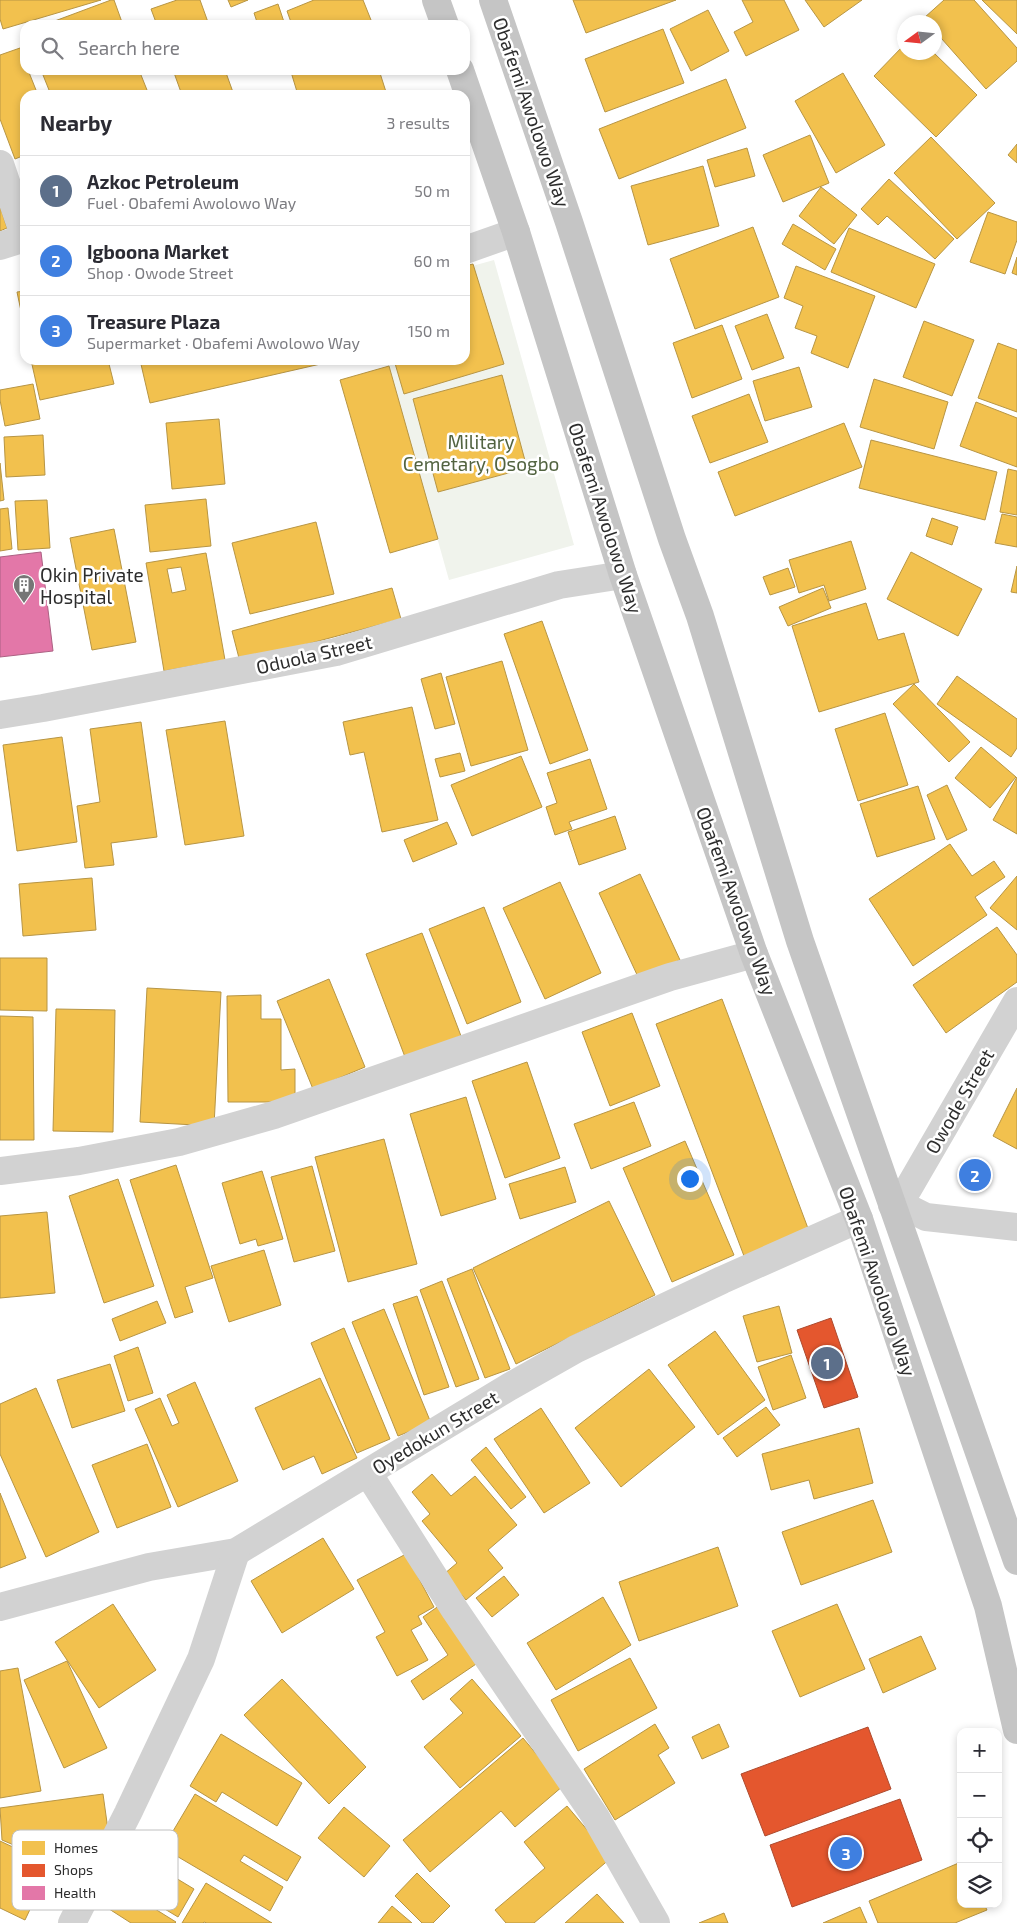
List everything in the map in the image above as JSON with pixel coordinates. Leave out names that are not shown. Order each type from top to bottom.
[{"type":"main road","points":[[436,0],[443,20]]},
{"type":"main road","name":"Obafemi Awolowo Way","points":[[494,0],[569,222],[672,539],[700,616],[800,942],[895,1202],[1017,1561]]},
{"type":"main road","name":"Obafemi Awolowo Way","points":[[462,75],[467,90]]},
{"type":"main road","name":"Obafemi Awolowo Way","points":[[470,99],[516,232],[623,575],[754,954],[859,1220],[988,1606],[1017,1730]]},
{"type":"street","points":[[0,164],[20,223]]},
{"type":"street","points":[[470,248],[516,232]]},
{"type":"street","points":[[0,246],[20,240]]},
{"type":"street","name":"Oduola Street","points":[[0,715],[336,652],[559,584],[623,575]]},
{"type":"street","points":[[0,1171],[79,1161],[179,1142],[265,1118],[670,977],[754,954]]},
{"type":"street","name":"Owode Street","points":[[895,1202],[908,1189],[1017,1001]]},
{"type":"street","points":[[895,1202],[926,1218],[1017,1227]]},
{"type":"street","name":"Oyedokun Street","points":[[0,1607],[149,1567],[236,1552],[509,1387],[576,1349],[722,1280],[859,1220]]},
{"type":"street","points":[[368,1473],[455,1610],[595,1816],[656,1923]]},
{"type":"street","points":[[119,1830],[202,1660],[236,1552]]},
{"type":"street","points":[[72,1923],[79,1910]]},
{"type":"green space","name":"Military Cemetary, Osogbo","points":[[494,260],[574,545],[449,580],[388,365],[470,365],[470,267]]},
{"type":"building: Homes","points":[[0,0],[101,0],[33,20],[20,20],[20,24],[3,29],[0,19]]},
{"type":"building: Homes","points":[[114,0],[121,20],[57,20]]},
{"type":"building: Homes","points":[[177,0],[200,0],[207,20],[155,20],[151,9]]},
{"type":"building: Homes","points":[[228,0],[248,0],[231,7]]},
{"type":"building: Homes","points":[[314,0],[363,0],[371,20],[290,20],[287,11]]},
{"type":"building: Homes","points":[[573,0],[676,0],[586,33]]},
{"type":"building: Homes","points":[[742,0],[784,0],[799,30],[746,56],[734,32],[753,22]]},
{"type":"building: Homes","points":[[805,0],[862,0],[824,27]]},
{"type":"building: Homes","points":[[944,0],[974,0],[1017,48],[1017,61],[986,89],[942,39],[942,15],[927,15]]},
{"type":"building: Homes","points":[[982,0],[1017,0],[1017,34]]},
{"type":"building: Homes","points":[[278,4],[283,20],[256,20],[254,13]]},
{"type":"building: Homes","points":[[708,10],[729,51],[691,71],[670,29]]},
{"type":"building: Homes","points":[[663,29],[684,83],[605,112],[585,59]]},
{"type":"building: Homes","points":[[20,48],[20,75],[30,75],[36,90],[20,90],[20,157],[15,159],[0,119],[0,55]]},
{"type":"building: Homes","points":[[897,52],[897,60],[941,60],[977,95],[936,137],[874,76]]},
{"type":"building: Homes","points":[[843,73],[885,145],[836,173],[795,101]]},
{"type":"building: Homes","points":[[43,75],[141,75],[147,90],[49,90]]},
{"type":"building: Homes","points":[[175,75],[227,75],[232,90],[180,90]]},
{"type":"building: Homes","points":[[292,75],[381,75],[385,90],[296,90]]},
{"type":"building: Homes","points":[[726,79],[746,128],[619,179],[599,129]]},
{"type":"building: Homes","points":[[810,135],[829,183],[783,202],[763,155]]},
{"type":"building: Homes","points":[[931,137],[995,203],[957,239],[894,173]]},
{"type":"building: Homes","points":[[1017,144],[1017,163],[1008,155]]},
{"type":"building: Homes","points":[[747,148],[755,176],[715,187],[707,160]]},
{"type":"building: Homes","points":[[703,166],[719,226],[648,245],[631,186]]},
{"type":"building: Homes","points":[[889,179],[954,239],[935,259],[887,216],[878,225],[861,209]]},
{"type":"building: Homes","points":[[821,187],[857,215],[834,244],[799,216]]},
{"type":"building: Homes","points":[[0,206],[7,228],[0,231]]},
{"type":"building: Homes","points":[[988,212],[1017,222],[1017,240],[1005,274],[970,262]]},
{"type":"building: Homes","points":[[793,224],[836,249],[825,270],[782,244]]},
{"type":"building: Homes","points":[[753,227],[779,297],[695,329],[670,259]]},
{"type":"building: Homes","points":[[849,228],[935,264],[916,308],[831,272]]},
{"type":"building: Homes","points":[[1017,257],[1017,275],[1012,273]]},
{"type":"building: Homes","points":[[473,264],[504,364],[404,394],[395,365],[470,365],[470,265]]},
{"type":"building: Homes","points":[[796,266],[875,296],[848,368],[811,353],[817,336],[795,328],[803,306],[784,298]]},
{"type":"building: Homes","points":[[17,292],[20,292],[20,306]]},
{"type":"building: Homes","points":[[767,314],[784,358],[752,370],[735,326]]},
{"type":"building: Homes","points":[[924,321],[974,340],[952,396],[903,377]]},
{"type":"building: Homes","points":[[722,325],[742,379],[692,398],[673,343]]},
{"type":"building: Homes","points":[[998,343],[1017,350],[1017,412],[978,398]]},
{"type":"building: Homes","points":[[32,365],[109,365],[114,384],[40,400]]},
{"type":"building: Homes","points":[[141,365],[316,365],[150,403]]},
{"type":"building: Homes","points":[[389,366],[438,539],[390,553],[340,380]]},
{"type":"building: Homes","points":[[799,367],[812,407],[765,421],[753,381]]},
{"type":"building: Homes","points":[[502,375],[527,468],[438,492],[413,399]]},
{"type":"building: Homes","points":[[874,379],[948,402],[934,449],[860,427]]},
{"type":"building: Homes","points":[[33,384],[40,419],[5,426],[0,390]]},
{"type":"building: Homes","points":[[749,394],[768,442],[710,463],[692,416]]},
{"type":"building: Homes","points":[[976,402],[1017,418],[1017,467],[960,446]]},
{"type":"building: Homes","points":[[219,419],[225,484],[172,489],[166,423]]},
{"type":"building: Homes","points":[[844,423],[862,467],[735,516],[718,472]]},
{"type":"building: Homes","points":[[43,435],[45,475],[6,477],[4,437]]},
{"type":"building: Homes","points":[[871,440],[997,472],[985,520],[859,488]]},
{"type":"building: Homes","points":[[0,463],[4,500],[0,501]]},
{"type":"building: Homes","points":[[1008,469],[1017,471],[1017,515],[1000,512]]},
{"type":"building: Homes","points":[[206,499],[211,546],[150,552],[145,505]]},
{"type":"building: Homes","points":[[47,500],[50,548],[18,550],[15,501]]},
{"type":"building: Homes","points":[[8,508],[12,549],[0,551],[0,509]]},
{"type":"building: Homes","points":[[1002,514],[1017,517],[1017,547],[995,543]]},
{"type":"building: Homes","points":[[932,518],[958,527],[952,545],[926,536]]},
{"type":"building: Homes","points":[[316,522],[334,594],[250,614],[232,543]]},
{"type":"building: Homes","points":[[114,529],[136,642],[92,650],[70,538]]},
{"type":"building: Homes","points":[[851,541],[866,589],[829,601],[824,585],[799,593],[789,560]]},
{"type":"building: Homes","points":[[911,552],[982,589],[958,636],[887,599]]},
{"type":"building: Homes","points":[[206,553],[225,660],[164,671],[146,563]],"holes":[[[181,567],[186,590],[172,593],[167,569]]]},
{"type":"building: Homes","points":[[1017,566],[1017,593],[1011,592]]},
{"type":"building: Homes","points":[[788,568],[795,587],[770,595],[763,577]]},
{"type":"building: Homes","points":[[392,588],[401,619],[240,662],[232,631]]},
{"type":"building: Homes","points":[[823,588],[831,608],[788,626],[779,607]]},
{"type":"building: Homes","points":[[866,603],[878,640],[904,633],[919,682],[819,712],[792,626]]},
{"type":"building: Homes","points":[[542,621],[588,750],[550,764],[504,634]]},
{"type":"building: Homes","points":[[502,661],[528,750],[471,766],[446,677]]},
{"type":"building: Homes","points":[[441,673],[455,724],[435,729],[421,679]]},
{"type":"building: Homes","points":[[957,676],[1017,719],[1017,748],[1011,757],[937,704]]},
{"type":"building: Homes","points":[[914,684],[970,742],[949,762],[893,704]]},
{"type":"building: Homes","points":[[412,707],[438,820],[382,832],[364,752],[350,755],[343,722]]},
{"type":"building: Homes","points":[[885,713],[908,785],[858,801],[835,729]]},
{"type":"building: Homes","points":[[225,721],[244,836],[185,845],[166,730]]},
{"type":"building: Homes","points":[[141,722],[157,837],[111,843],[114,865],[85,868],[77,806],[100,802],[90,729]]},
{"type":"building: Homes","points":[[62,737],[77,842],[17,851],[3,745]]},
{"type":"building: Homes","points":[[981,747],[1016,777],[990,808],[955,778]]},
{"type":"building: Homes","points":[[460,753],[465,771],[440,777],[435,759]]},
{"type":"building: Homes","points":[[521,756],[542,807],[472,836],[451,785]]},
{"type":"building: Homes","points":[[590,759],[607,809],[569,822],[572,829],[555,835],[546,807],[557,803],[547,773]]},
{"type":"building: Homes","points":[[1017,777],[1017,834],[993,820]]},
{"type":"building: Homes","points":[[947,785],[967,830],[947,840],[927,795]]},
{"type":"building: Homes","points":[[918,786],[935,839],[877,857],[860,804]]},
{"type":"building: Homes","points":[[615,816],[626,849],[579,865],[568,832]]},
{"type":"building: Homes","points":[[447,822],[457,844],[413,862],[404,840]]},
{"type":"building: Homes","points":[[950,844],[972,876],[994,861],[1005,877],[975,897],[987,915],[913,966],[869,899]]},
{"type":"building: Homes","points":[[640,874],[680,960],[639,979],[599,893]]},
{"type":"building: Homes","points":[[1017,876],[1017,930],[990,908]]},
{"type":"building: Homes","points":[[92,878],[96,930],[23,936],[19,884]]},
{"type":"building: Homes","points":[[560,882],[601,973],[545,999],[503,908]]},
{"type":"building: Homes","points":[[484,907],[521,1002],[467,1024],[429,929]]},
{"type":"building: Homes","points":[[997,927],[1017,955],[1017,982],[946,1033],[913,985]]},
{"type":"building: Homes","points":[[422,933],[461,1036],[405,1057],[366,954]]},
{"type":"building: Homes","points":[[0,958],[47,958],[47,1011],[0,1010]]},
{"type":"building: Homes","points":[[329,979],[365,1067],[313,1089],[277,1001]]},
{"type":"building: Homes","points":[[147,988],[221,992],[214,1126],[140,1122]]},
{"type":"building: Homes","points":[[261,995],[261,1019],[281,1019],[281,1070],[295,1069],[295,1102],[228,1102],[227,996]]},
{"type":"building: Homes","points":[[722,999],[809,1231],[744,1256],[656,1024]]},
{"type":"building: Homes","points":[[56,1009],[115,1010],[113,1132],[53,1131]]},
{"type":"building: Homes","points":[[632,1013],[660,1086],[610,1106],[582,1032]]},
{"type":"building: Homes","points":[[0,1016],[33,1017],[34,1140],[0,1140]]},
{"type":"building: Homes","points":[[527,1062],[560,1158],[505,1178],[472,1081]]},
{"type":"building: Homes","points":[[1017,1088],[1017,1149],[993,1136]]},
{"type":"building: Homes","points":[[466,1097],[496,1199],[441,1216],[410,1114]]},
{"type":"building: Homes","points":[[634,1102],[651,1146],[591,1169],[574,1124]]},
{"type":"building: Homes","points":[[384,1139],[417,1264],[348,1282],[315,1157]]},
{"type":"building: Homes","points":[[685,1141],[734,1255],[672,1282],[623,1168]]},
{"type":"building: Homes","points":[[176,1165],[213,1278],[185,1287],[193,1312],[175,1318],[130,1180]]},
{"type":"building: Homes","points":[[312,1166],[335,1251],[294,1262],[271,1177]]},
{"type":"building: Homes","points":[[565,1167],[576,1202],[520,1219],[509,1184]]},
{"type":"building: Homes","points":[[262,1171],[283,1239],[258,1246],[256,1239],[240,1244],[222,1183]]},
{"type":"building: Homes","points":[[118,1179],[154,1286],[104,1303],[69,1196]]},
{"type":"building: Homes","points":[[609,1201],[655,1295],[516,1364],[473,1268]]},
{"type":"building: Homes","points":[[47,1212],[55,1293],[0,1298],[0,1216]]},
{"type":"building: Homes","points":[[264,1250],[281,1305],[229,1322],[211,1266]]},
{"type":"building: Homes","points":[[472,1269],[510,1369],[485,1378],[447,1279]]},
{"type":"building: Homes","points":[[442,1281],[479,1379],[456,1387],[420,1290]]},
{"type":"building: Homes","points":[[417,1296],[449,1387],[424,1395],[393,1304]]},
{"type":"building: Homes","points":[[157,1301],[166,1323],[120,1341],[112,1319]]},
{"type":"building: Homes","points":[[779,1306],[792,1353],[757,1362],[743,1316]]},
{"type":"building: Homes","points":[[384,1309],[431,1423],[398,1436],[352,1322]]},
{"type":"building: Homes","points":[[344,1328],[390,1439],[357,1453],[311,1343]]},
{"type":"building: Homes","points":[[715,1331],[765,1400],[718,1435],[668,1365]]},
{"type":"building: Homes","points":[[138,1347],[153,1393],[128,1401],[114,1356]]},
{"type":"building: Homes","points":[[791,1355],[806,1398],[773,1410],[758,1367]]},
{"type":"building: Homes","points":[[110,1364],[125,1411],[72,1428],[57,1380]]},
{"type":"building: Homes","points":[[649,1369],[695,1427],[621,1487],[575,1428]]},
{"type":"building: Homes","points":[[320,1378],[357,1458],[322,1474],[314,1456],[283,1470],[255,1408]]},
{"type":"building: Homes","points":[[195,1382],[238,1481],[178,1507],[135,1409],[160,1398],[172,1426],[179,1423],[167,1395]]},
{"type":"building: Homes","points":[[36,1388],[99,1532],[46,1557],[0,1454],[0,1404]]},
{"type":"building: Homes","points":[[766,1407],[780,1425],[737,1457],[723,1438]]},
{"type":"building: Homes","points":[[541,1408],[590,1483],[544,1513],[494,1439]]},
{"type":"building: Homes","points":[[859,1428],[873,1483],[814,1499],[809,1480],[771,1490],[762,1454]]},
{"type":"building: Homes","points":[[147,1444],[171,1507],[117,1528],[92,1465]]},
{"type":"building: Homes","points":[[486,1447],[526,1497],[511,1509],[471,1460]]},
{"type":"building: Homes","points":[[432,1474],[451,1496],[475,1476],[517,1525],[488,1550],[503,1568],[466,1600],[444,1574],[457,1563],[422,1521],[430,1514],[412,1492]]},
{"type":"building: Homes","points":[[0,1493],[26,1558],[0,1568]]},
{"type":"building: Homes","points":[[873,1500],[892,1552],[801,1585],[782,1532]]},
{"type":"building: Homes","points":[[323,1538],[354,1589],[282,1633],[251,1581]]},
{"type":"building: Homes","points":[[718,1547],[738,1606],[639,1641],[619,1582]]},
{"type":"building: Homes","points":[[406,1554],[434,1607],[418,1616],[422,1624],[411,1630],[428,1660],[397,1676],[376,1637],[385,1632],[357,1580]]},
{"type":"building: Homes","points":[[504,1576],[519,1595],[492,1617],[476,1598]]},
{"type":"building: Homes","points":[[603,1597],[631,1645],[556,1690],[527,1643]]},
{"type":"building: Homes","points":[[443,1603],[482,1660],[423,1700],[411,1681],[448,1655],[423,1617]]},
{"type":"building: Homes","points":[[113,1604],[156,1670],[99,1708],[55,1642]]},
{"type":"building: Homes","points":[[837,1604],[865,1669],[800,1697],[772,1631]]},
{"type":"building: Homes","points":[[921,1636],[936,1669],[883,1693],[869,1659]]},
{"type":"building: Homes","points":[[630,1658],[657,1708],[578,1751],[551,1700]]},
{"type":"building: Homes","points":[[67,1661],[107,1748],[64,1768],[24,1680]]},
{"type":"building: Homes","points":[[18,1668],[41,1791],[0,1798],[0,1671]]},
{"type":"building: Homes","points":[[282,1679],[366,1767],[329,1804],[244,1715]]},
{"type":"building: Homes","points":[[472,1679],[521,1736],[460,1788],[424,1747],[463,1713],[450,1699]]},
{"type":"building: Homes","points":[[655,1724],[669,1748],[658,1755],[675,1783],[615,1820],[584,1769]]},
{"type":"building: Homes","points":[[719,1724],[729,1747],[702,1759],[692,1737]]},
{"type":"building: Homes","points":[[221,1734],[302,1783],[277,1826],[222,1792],[216,1802],[190,1786]]},
{"type":"building: Homes","points":[[523,1738],[563,1786],[515,1827],[501,1811],[430,1872],[403,1840]]},
{"type":"building: Homes","points":[[103,1794],[108,1830],[12,1830],[12,1844],[2,1840],[0,1808]]},
{"type":"building: Homes","points":[[195,1794],[301,1857],[287,1881],[244,1855],[240,1861],[283,1887],[270,1911],[178,1857],[178,1830],[174,1830]]},
{"type":"building: Homes","points":[[567,1806],[611,1858],[534,1923],[506,1923],[495,1910],[545,1868],[524,1842]]},
{"type":"building: Homes","points":[[344,1807],[390,1846],[364,1877],[318,1838]]},
{"type":"building: Homes","points":[[0,1841],[12,1847],[12,1910],[30,1910],[25,1920],[0,1908]]},
{"type":"building: Homes","points":[[957,1864],[957,1908],[986,1908],[987,1910],[955,1923],[878,1923],[869,1901]]},
{"type":"building: Homes","points":[[417,1873],[450,1906],[433,1923],[422,1923],[395,1896]]},
{"type":"building: Homes","points":[[178,1879],[194,1889],[178,1917],[166,1910],[178,1910]]},
{"type":"building: Homes","points":[[206,1883],[272,1923],[182,1923]]},
{"type":"building: Homes","points":[[597,1894],[624,1923],[565,1923]]},
{"type":"building: Homes","points":[[392,1906],[412,1923],[378,1923]]},
{"type":"building: Homes","points":[[860,1907],[867,1923],[823,1923]]},
{"type":"building: Homes","points":[[111,1910],[157,1910],[176,1922],[175,1923],[131,1923]]},
{"type":"building: Homes","points":[[724,1913],[728,1923],[699,1923]]},
{"type":"building: Shops","points":[[831,1318],[858,1397],[824,1408],[797,1330]]},
{"type":"building: Shops","points":[[868,1727],[891,1789],[765,1836],[741,1774]]},
{"type":"building: Shops","points":[[900,1799],[922,1860],[792,1907],[770,1845]]},
{"type":"building: Health","name":"Okin Private Hospital","points":[[41,552],[53,651],[0,657],[0,557]]},
{"type":"place","name":"Okin Private Hospital","points":[[24,604]]},
{"type":"place","name":"Igboona Market","points":[[975,1175]]},
{"type":"place","name":"Azkoc Petroleum","points":[[827,1363]]},
{"type":"place","name":"Treasure Plaza","points":[[846,1853]]}]
